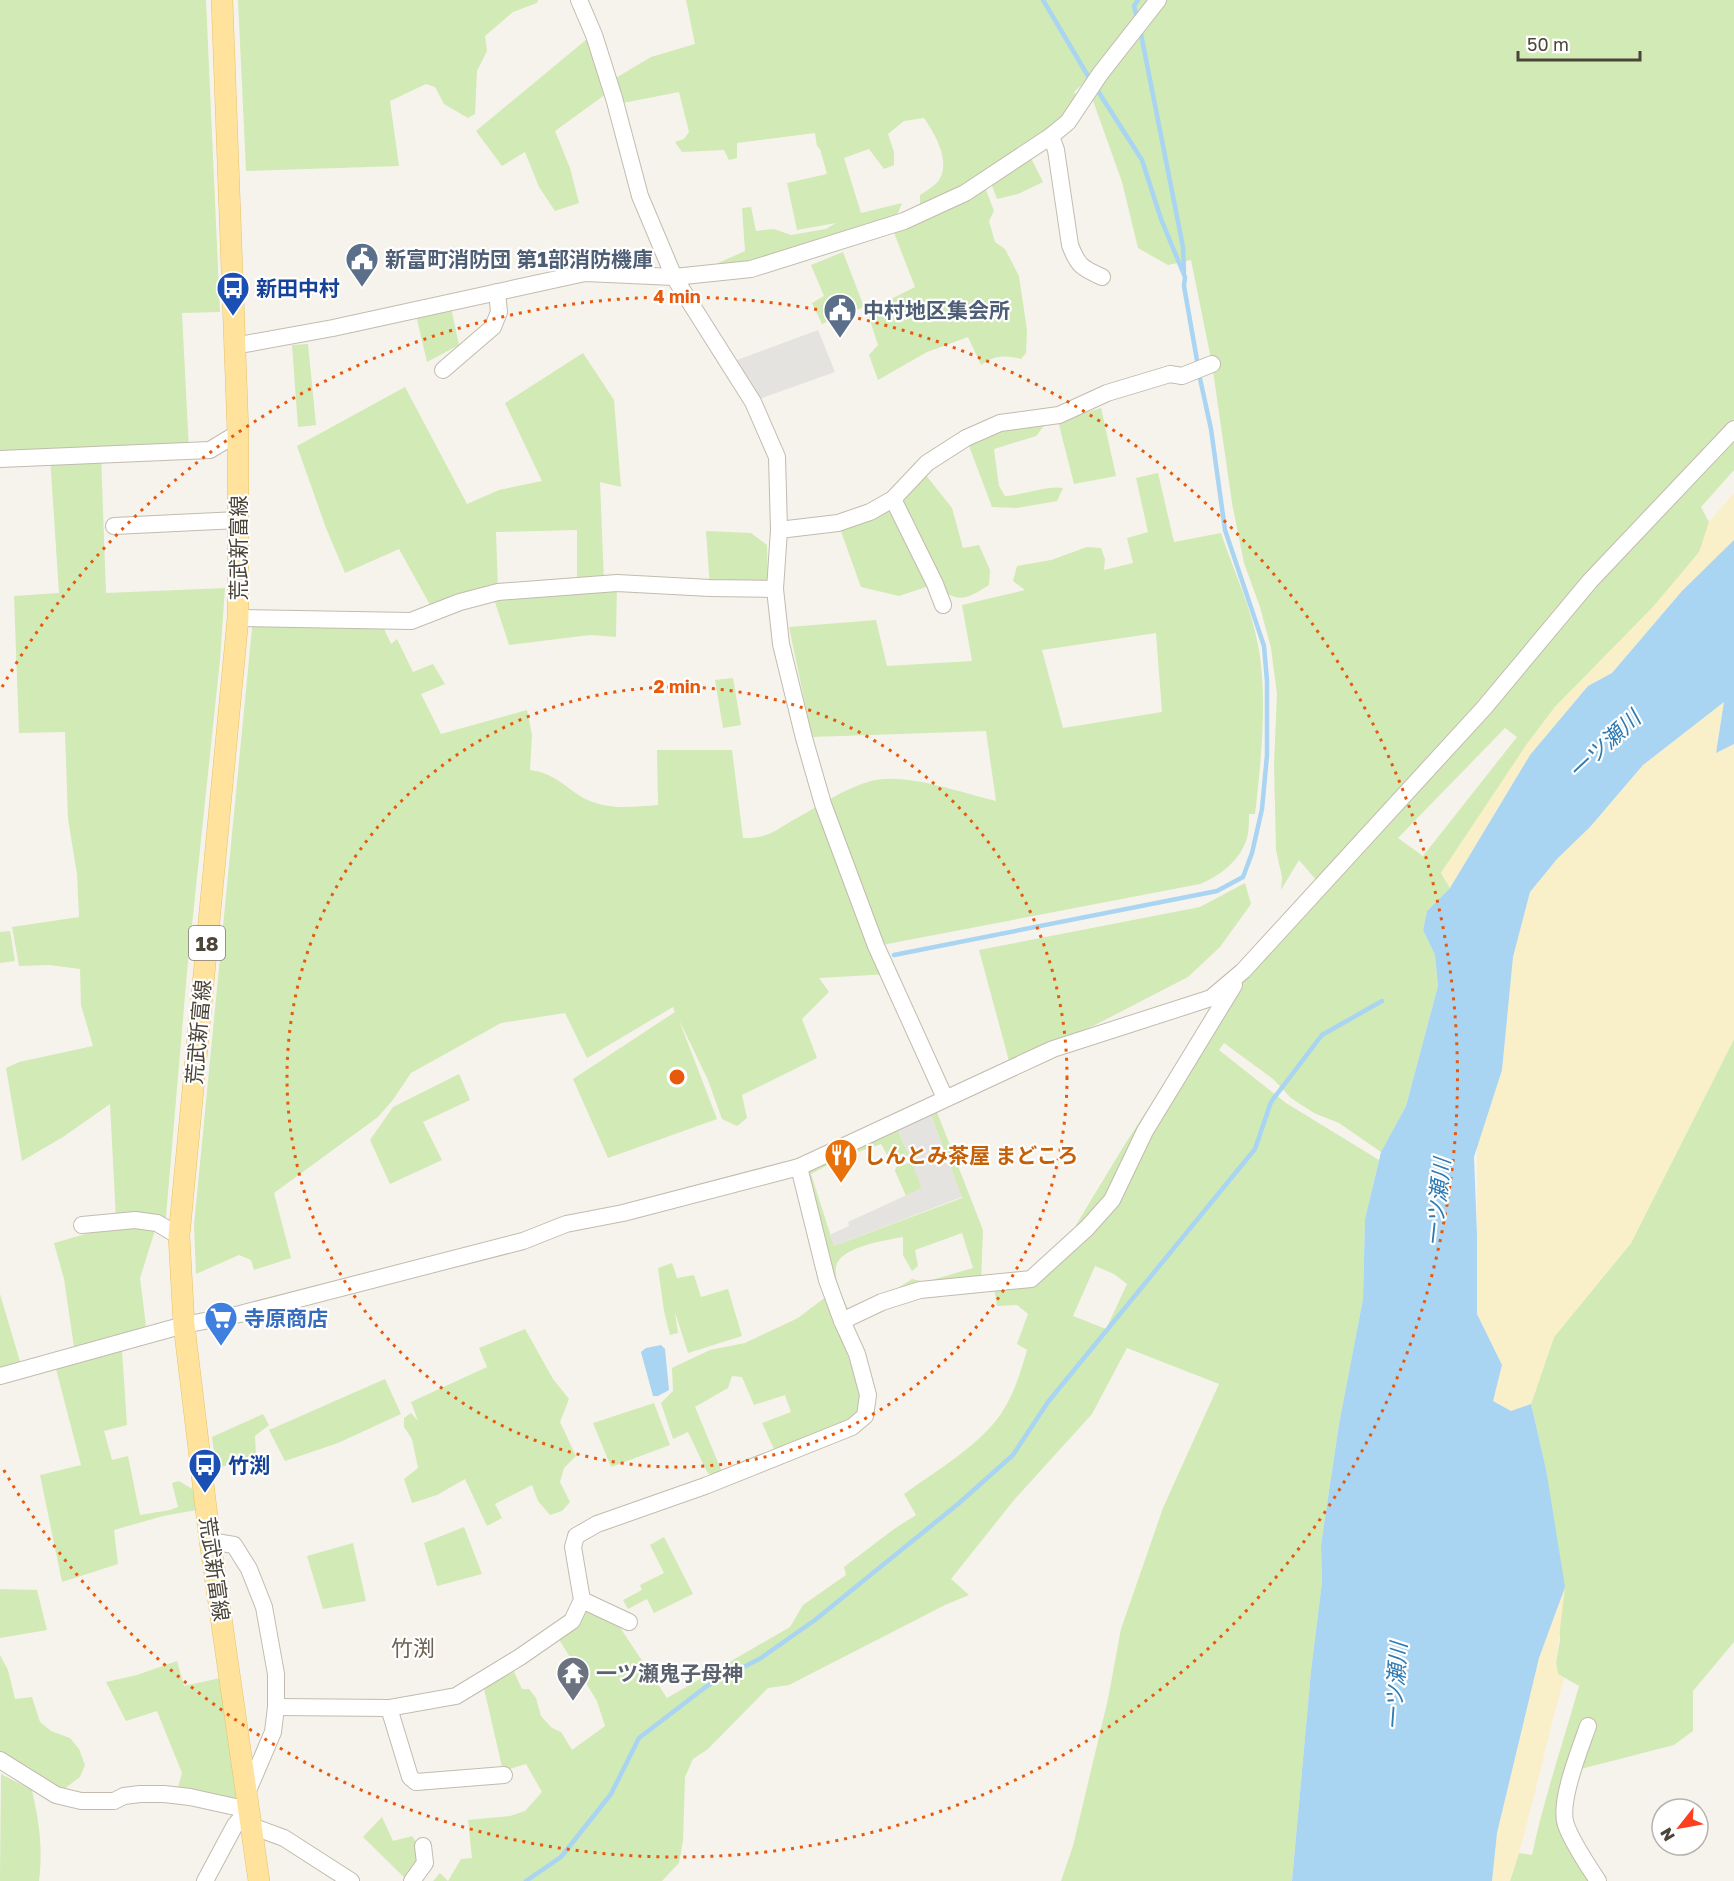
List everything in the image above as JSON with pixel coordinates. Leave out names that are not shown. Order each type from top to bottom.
[{"type":"main road","name":"荒武新富線","points":[[222,0],[238,433],[238,618],[179,1236],[184,1325],[210,1541],[259,1881]]},
{"type":"street","points":[[579,0],[594,35],[614,98],[640,196],[674,278],[753,402],[777,457],[778,530],[775,589],[781,644],[804,738],[824,804],[876,946],[945,1098]]},
{"type":"street","points":[[234,346],[333,328],[585,273],[674,278],[752,268],[904,221],[965,193],[1051,136],[1068,122],[1092,86],[1158,0]]},
{"type":"street","points":[[1051,136],[1056,150],[1070,245],[1076,260],[1083,269],[1102,277]]},
{"type":"street","points":[[443,370],[493,327],[499,312],[497,292]]},
{"type":"street","points":[[778,530],[838,523],[870,512],[893,499],[927,463],[966,438],[1000,423],[1059,415],[1107,393],[1170,374],[1182,376],[1204,367]]},
{"type":"street","points":[[0,1376],[184,1325],[240,1314],[523,1241],[566,1224],[623,1213],[799,1167],[1053,1049],[1210,999],[1243,971],[1484,708],[1590,581],[1734,429]]},
{"type":"street","points":[[0,459],[210,450],[238,433]]},
{"type":"street","points":[[893,499],[943,605]]},
{"type":"street","points":[[114,526],[238,520]]},
{"type":"street","points":[[238,618],[411,621],[459,602],[498,591],[616,583],[775,589]]},
{"type":"street","points":[[842,1321],[882,1302],[920,1290],[1031,1279],[1087,1228],[1112,1200],[1145,1131],[1243,971]]},
{"type":"street","points":[[276,1707],[389,1708],[456,1696],[520,1657],[572,1621],[582,1600],[573,1547],[576,1536],[597,1524],[705,1486],[852,1427],[865,1416],[868,1395],[857,1354],[827,1280],[799,1167]]},
{"type":"street","points":[[82,1226],[135,1220],[157,1223],[179,1236]]},
{"type":"street","points":[[205,1881],[235,1826],[249,1810],[273,1732],[276,1707],[276,1674],[264,1607],[249,1569],[234,1545],[210,1541]]},
{"type":"street","points":[[582,1600],[629,1622]]},
{"type":"street","points":[[389,1708],[410,1777],[416,1782],[504,1775]]},
{"type":"street","points":[[1588,1726],[1567,1790],[1565,1823],[1598,1881]]},
{"type":"street","points":[[0,1760],[56,1795],[81,1801],[114,1801],[124,1796],[164,1794],[190,1797],[249,1810],[284,1838],[351,1881]]},
{"type":"street","points":[[412,1881],[425,1863],[423,1846]]},
{"type":"green space","points":[[0,0],[206,0],[220,312],[182,313],[189,451],[101,455],[106,593],[225,588],[220,660],[187,972],[165,1228],[157,1224],[140,1278],[146,1326],[105,1341],[74,1347],[64,1279],[54,1243],[89,1233],[88,1224],[116,1220],[110,1104],[63,1137],[22,1161],[6,1068],[19,1062],[93,1046],[81,1005],[80,969],[49,965],[19,966],[12,927],[79,917],[77,874],[68,819],[65,732],[19,733],[14,596],[59,593],[50,457],[0,459]]},
{"type":"green space","points":[[238,0],[538,0],[537,3],[513,12],[485,36],[487,51],[477,71],[475,114],[468,118],[444,104],[435,87],[426,84],[390,101],[399,166],[246,171]]},
{"type":"green space","points":[[686,0],[1734,0],[1734,419],[1480,704],[1317,881],[1299,860],[1281,890],[1282,877],[1276,850],[1274,764],[1277,694],[1271,648],[1260,607],[1244,563],[1232,503],[1212,364],[1191,260],[1168,265],[1138,248],[1122,182],[1086,81],[1074,92],[1082,101],[983,182],[994,211],[989,221],[995,242],[1005,249],[1019,276],[1027,330],[1026,353],[1021,359],[1000,357],[981,365],[968,337],[927,352],[878,380],[869,355],[878,345],[867,311],[915,287],[891,225],[928,209],[920,204],[920,195],[939,180],[943,165],[940,148],[933,132],[924,118],[904,121],[888,134],[894,152],[894,165],[884,169],[869,149],[844,158],[861,213],[902,203],[898,213],[876,230],[751,268],[716,264],[745,251],[742,208],[751,207],[756,231],[774,229],[791,235],[826,229],[836,223],[797,230],[787,183],[827,174],[815,133],[737,143],[737,158],[729,160],[724,150],[682,152],[675,142],[684,139],[689,132],[679,92],[623,103],[614,79],[651,57],[695,44]]},
{"type":"green space","points":[[587,39],[606,94],[555,131],[570,168],[579,203],[555,211],[539,187],[525,152],[502,166],[476,131]]},
{"type":"green space","points":[[1031,158],[1043,182],[1018,194],[997,199],[991,183]]},
{"type":"green space","points":[[843,252],[864,307],[822,324],[812,303],[824,296],[811,265]]},
{"type":"green space","points":[[451,308],[459,345],[427,362],[416,315]]},
{"type":"green space","points":[[308,344],[316,425],[298,427],[292,345]]},
{"type":"green space","points":[[583,353],[614,400],[621,487],[600,482],[604,583],[617,583],[616,637],[590,635],[509,645],[492,593],[434,612],[399,549],[345,573],[326,528],[297,446],[405,387],[467,504],[499,490],[542,481],[505,403]],"holes":[[[577,530],[577,586],[498,591],[496,532]]]},
{"type":"green space","points":[[1101,408],[1116,476],[1074,484],[1058,421]]},
{"type":"green space","points":[[1040,417],[1044,426],[1036,436],[994,449],[999,486],[1005,496],[1057,487],[1063,488],[1057,501],[1017,508],[992,507],[966,438]]},
{"type":"green space","points":[[1734,437],[1734,470],[1701,507],[1709,522],[1700,552],[1653,607],[1555,707],[1527,744],[1441,873],[1450,888],[1427,911],[1423,930],[1435,955],[1438,986],[1406,1106],[1381,1152],[1339,1123],[1314,1113],[1291,1098],[1273,1079],[1224,1043],[1219,1050],[1286,1103],[1379,1160],[1365,1219],[1363,1299],[1339,1424],[1321,1545],[1322,1582],[1311,1671],[1292,1881],[1061,1881],[1073,1846],[1108,1699],[1121,1629],[1163,1508],[1219,1384],[1127,1348],[1092,1414],[1014,1500],[951,1579],[969,1595],[789,1685],[768,1688],[708,1749],[693,1759],[685,1777],[683,1840],[679,1863],[662,1881],[448,1881],[461,1859],[472,1858],[468,1820],[510,1816],[525,1811],[542,1792],[526,1764],[503,1771],[482,1680],[510,1663],[522,1689],[529,1689],[536,1698],[541,1716],[552,1728],[561,1732],[572,1750],[605,1726],[597,1701],[555,1633],[582,1600],[611,1614],[667,1698],[790,1627],[803,1605],[846,1575],[844,1567],[916,1515],[904,1494],[978,1440],[998,1418],[1019,1377],[1027,1350],[1017,1344],[1028,1314],[1017,1305],[997,1306],[993,1283],[1031,1279],[1077,1237],[1076,1225],[1125,1144],[1215,1006],[1195,1047],[1248,976],[1596,586]],"holes":[[[1505,728],[1517,737],[1423,856],[1398,838]],[[1095,1266],[1114,1274],[1127,1284],[1106,1329],[1073,1316]]]},
{"type":"green space","points":[[921,469],[952,508],[963,548],[979,545],[990,570],[989,585],[967,597],[949,595],[935,584],[899,596],[861,587],[838,523],[870,512]]},
{"type":"green space","points":[[1158,473],[1174,542],[1221,533],[1255,631],[1261,665],[1263,707],[1255,814],[1249,814],[1244,846],[1229,866],[1200,884],[877,946],[889,974],[819,978],[829,992],[802,1019],[817,1058],[742,1095],[747,1118],[737,1126],[722,1119],[708,1080],[679,1020],[717,1119],[608,1158],[573,1079],[675,1012],[673,1007],[587,1058],[565,1013],[501,1023],[411,1073],[378,1117],[274,1193],[291,1258],[254,1270],[251,1260],[239,1255],[196,1274],[194,1225],[253,618],[380,620],[391,644],[397,639],[413,672],[433,664],[445,684],[421,694],[441,734],[527,710],[532,735],[530,770],[551,776],[580,796],[599,804],[618,807],[658,805],[657,750],[732,750],[743,838],[760,837],[772,832],[843,792],[871,781],[900,779],[917,781],[996,801],[986,731],[812,737],[789,627],[876,620],[887,666],[972,661],[962,605],[1025,590],[1013,581],[1017,566],[1051,560],[1087,547],[1101,548],[1105,559],[1104,570],[1133,563],[1127,538],[1148,532],[1136,478]],"holes":[[[1156,633],[1162,712],[1063,728],[1042,650]]]},
{"type":"green space","points":[[706,531],[751,533],[767,545],[768,589],[710,588]]},
{"type":"green space","points":[[733,678],[741,725],[723,728],[715,680]]},
{"type":"green space","points":[[1245,883],[1251,904],[1220,947],[1188,977],[1093,1026],[1009,1061],[979,950],[1200,907]]},
{"type":"green space","points":[[10,931],[15,961],[0,963],[0,932]]},
{"type":"green space","points":[[1734,1039],[1734,1642],[1693,1691],[1693,1731],[1674,1745],[1573,1771],[1565,1823],[1598,1881],[1510,1881],[1519,1853],[1532,1855],[1579,1686],[1558,1674],[1556,1663],[1560,1640],[1546,1469],[1531,1404],[1554,1337],[1631,1243]]},
{"type":"green space","points":[[459,1074],[470,1100],[423,1122],[442,1160],[390,1184],[370,1140],[393,1107]]},
{"type":"green space","points":[[935,1107],[983,1230],[981,1284],[896,1289],[912,1279],[925,1282],[973,1268],[962,1233],[915,1250],[918,1266],[912,1271],[903,1255],[903,1237],[886,1240],[854,1250],[839,1260],[836,1267],[836,1279],[850,1313],[839,1315],[803,1168],[896,1126],[908,1154],[907,1158],[901,1162],[891,1162],[881,1144],[841,1158],[811,1174],[834,1246],[962,1198],[929,1110]]},
{"type":"green space","points":[[913,1164],[922,1188],[906,1196],[895,1171],[896,1167]]},
{"type":"green space","points":[[672,1263],[677,1278],[694,1275],[701,1297],[728,1289],[742,1336],[688,1353],[675,1312],[678,1333],[670,1335],[658,1268]]},
{"type":"green space","points":[[0,1294],[21,1365],[0,1371]]},
{"type":"green space","points":[[827,1296],[862,1396],[860,1411],[849,1421],[774,1449],[762,1423],[791,1412],[785,1395],[754,1405],[742,1377],[732,1376],[728,1388],[695,1407],[722,1472],[712,1476],[707,1472],[688,1432],[673,1439],[661,1403],[673,1391],[672,1368],[710,1350],[745,1343],[798,1318]]},
{"type":"green space","points":[[525,1329],[553,1379],[569,1399],[560,1422],[576,1456],[564,1468],[560,1482],[570,1502],[562,1511],[550,1515],[538,1501],[532,1485],[495,1504],[502,1518],[487,1526],[465,1479],[437,1495],[412,1503],[404,1479],[418,1468],[412,1439],[404,1427],[404,1418],[411,1413],[418,1421],[411,1402],[487,1367],[479,1348]]},
{"type":"green space","points":[[122,1351],[127,1425],[104,1431],[112,1460],[128,1456],[140,1515],[178,1507],[172,1483],[179,1481],[194,1490],[197,1510],[163,1516],[114,1530],[118,1564],[62,1582],[40,1475],[81,1465],[56,1369]]},
{"type":"green space","points":[[385,1379],[401,1414],[338,1443],[285,1461],[269,1430]]},
{"type":"green space","points":[[654,1403],[670,1445],[611,1467],[593,1423]]},
{"type":"green space","points":[[263,1414],[269,1425],[255,1436],[256,1455],[216,1469],[212,1437]]},
{"type":"green space","points":[[464,1527],[482,1574],[437,1586],[424,1543]]},
{"type":"green space","points":[[664,1537],[693,1594],[654,1613],[647,1599],[628,1609],[623,1600],[642,1590],[640,1585],[664,1573],[650,1545]]},
{"type":"green space","points":[[353,1543],[366,1601],[323,1609],[307,1556]]},
{"type":"green space","points":[[0,1589],[37,1590],[47,1630],[0,1638]]},
{"type":"green space","points":[[0,1655],[8,1670],[15,1699],[32,1697],[40,1722],[51,1731],[70,1738],[79,1749],[85,1765],[80,1777],[56,1795],[0,1760]]},
{"type":"green space","points":[[177,1661],[184,1686],[220,1678],[239,1808],[176,1795],[182,1773],[157,1711],[126,1721],[106,1682],[137,1675]]},
{"type":"green space","points":[[1,1774],[32,1790],[40,1835],[39,1881],[0,1881]]},
{"type":"green space","points":[[382,1817],[393,1841],[412,1836],[425,1855],[408,1881],[363,1837]]},
{"type":"green space","points":[[440,1873],[448,1881],[433,1881]]},
{"type":"sand","points":[[1734,493],[1734,540],[1682,591],[1612,673],[1588,686],[1530,755],[1450,888],[1441,873],[1527,744],[1555,707],[1653,607],[1699,552],[1709,522]]},
{"type":"sand","points":[[1724,702],[1716,752],[1734,744],[1734,1039],[1631,1243],[1554,1337],[1531,1404],[1511,1411],[1493,1401],[1502,1365],[1477,1314],[1477,1147],[1502,1070],[1513,957],[1530,892],[1643,765]]},
{"type":"sand","points":[[1565,1587],[1556,1663],[1558,1674],[1564,1678],[1510,1881],[1492,1881],[1497,1833],[1539,1658]]},
{"type":"shaded area","points":[[818,330],[835,372],[759,399],[737,360]]},
{"type":"shaded area","points":[[929,1110],[962,1197],[834,1246],[829,1235],[849,1226],[848,1222],[922,1188],[896,1126]]},
{"type":"water","name":"一ツ瀬川","points":[[1734,540],[1734,744],[1716,753],[1724,702],[1643,765],[1530,892],[1513,957],[1502,1070],[1474,1157],[1477,1314],[1502,1365],[1493,1401],[1511,1411],[1531,1404],[1546,1469],[1565,1587],[1539,1658],[1497,1833],[1492,1881],[1292,1881],[1311,1671],[1322,1582],[1321,1545],[1339,1424],[1363,1299],[1365,1219],[1381,1152],[1406,1106],[1438,986],[1435,955],[1423,930],[1427,911],[1450,888],[1530,755],[1588,686],[1612,673],[1682,591]]},
{"type":"water","points":[[661,1345],[665,1349],[669,1390],[653,1396],[641,1352],[646,1348]]},
{"type":"waterway","points":[[1043,0],[1091,81]]},
{"type":"waterway","points":[[1137,18],[1134,6],[1138,0]]},
{"type":"waterway","points":[[1140,29],[1183,247],[1184,272]]},
{"type":"waterway","points":[[1096,88],[1142,160],[1161,219],[1185,277],[1184,286],[1198,366]]},
{"type":"waterway","points":[[894,955],[1217,891],[1243,877],[1252,853],[1262,809],[1267,755],[1267,681],[1264,646],[1225,530],[1211,429],[1199,374]]},
{"type":"waterway","points":[[526,1881],[561,1857],[611,1794],[639,1738],[707,1686],[761,1658],[815,1620],[958,1504],[1013,1455],[1048,1402],[1255,1149],[1271,1102],[1322,1035],[1382,1001]]},
{"type":"place","name":"新富町消防団 第1部消防機庫","points":[[362,288]]},
{"type":"place","name":"新田中村","points":[[233,317]]},
{"type":"place","name":"中村地区集会所","points":[[840,339]]},
{"type":"place","name":"しんとみ茶屋 まどころ","points":[[841,1184]]},
{"type":"place","name":"寺原商店","points":[[221,1347]]},
{"type":"place","name":"竹渕","points":[[205,1494]]},
{"type":"place","name":"一ツ瀬鬼子母神","points":[[573,1702]]},
{"type":"district","name":"竹渕","points":[[413,1647]]}]
